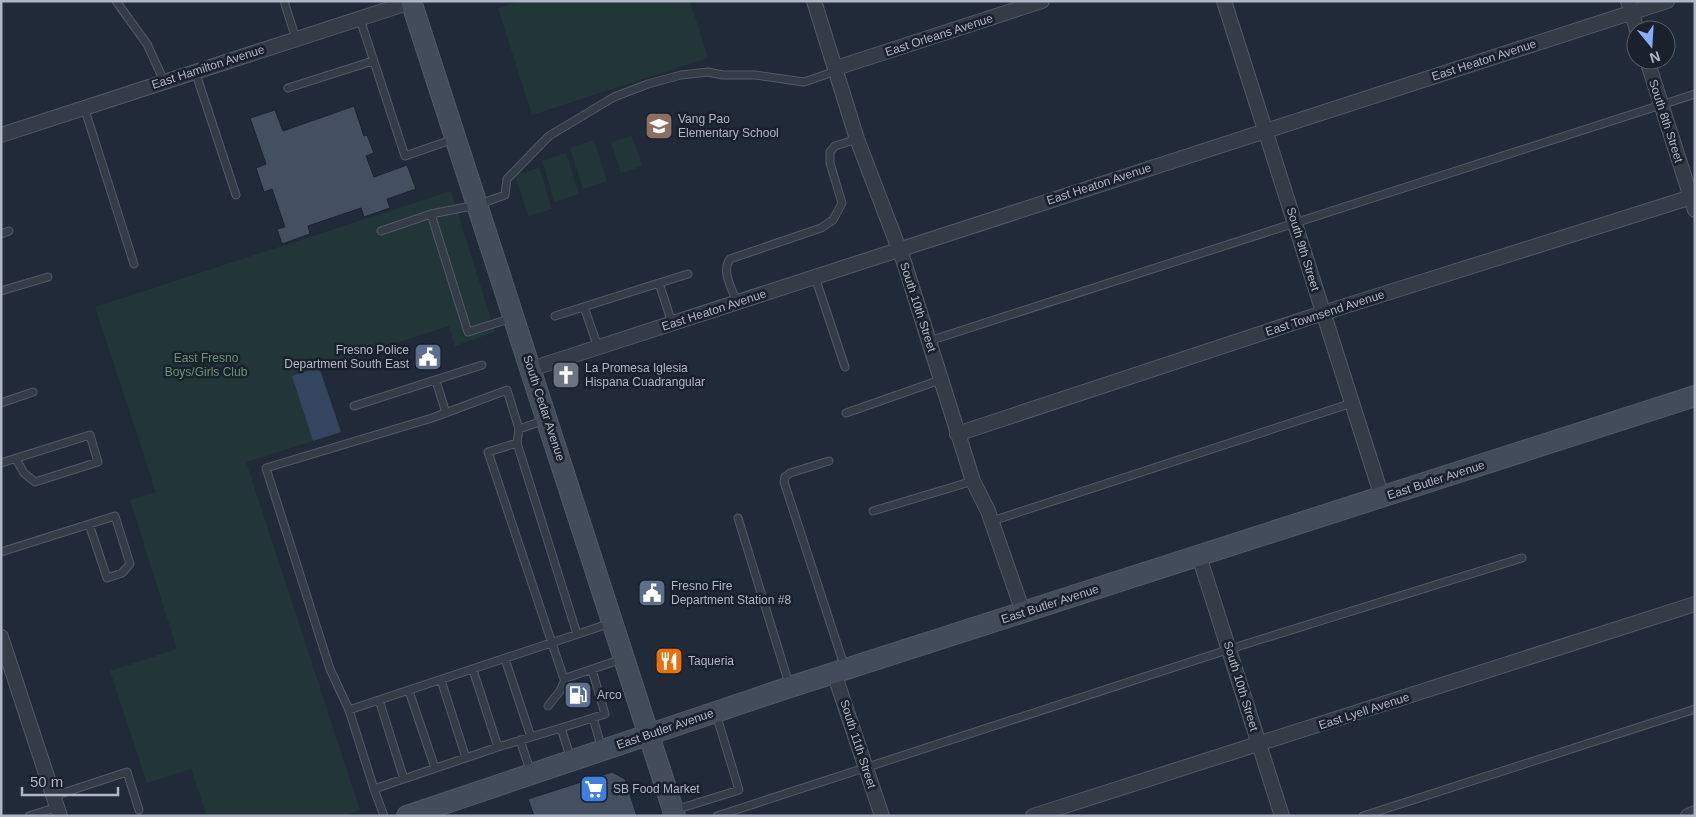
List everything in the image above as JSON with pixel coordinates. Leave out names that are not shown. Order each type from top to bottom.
[{"type":"street","name":"South 10th Street","points":[[814,1],[857,139],[898,249],[929,340],[973,481],[992,521],[1023,612]]},
{"type":"street","name":"East Orleans Avenue","points":[[836,70],[1042,1]]},
{"type":"street","name":"South 9th Street","points":[[1224,1],[1382,497]]},
{"type":"street","name":"East Heaton Avenue","points":[[531,369],[1265,131],[1630,7],[1668,1]]},
{"type":"street","name":"East Hamilton Avenue","points":[[1,135],[412,2]]},
{"type":"street","name":"South Cedar Avenue","points":[[412,2],[455,139],[614,622],[674,813]]},
{"type":"street","points":[[1630,7],[1634,20]]},
{"type":"street","name":"South 8th Street","points":[[1650,70],[1693,201]]},
{"type":"street","name":"East Townsend Avenue","points":[[957,434],[1323,313],[1693,201]]},
{"type":"street","name":"East Butler Avenue","points":[[407,816],[790,687],[1695,396]]},
{"type":"street","name":"South 10th Street","points":[[1199,556],[1282,816]]},
{"type":"street","name":"East Lyell Avenue","points":[[1033,816],[1695,604]]},
{"type":"street","points":[[1,637],[57,806]]},
{"type":"street","name":"South 11th Street","points":[[840,671],[866,767],[882,816]]},
{"type":"street","points":[[1688,816],[1695,813]]},
{"type":"lane","points":[[116,1],[147,44],[164,81]]},
{"type":"lane","points":[[284,1],[296,39]]},
{"type":"lane","points":[[360,19],[405,156],[455,139]]},
{"type":"lane","points":[[288,88],[374,61]]},
{"type":"lane","points":[[381,231],[431,214],[453,208],[477,205],[505,195],[507,178],[550,136],[614,97],[648,84],[681,75],[708,72],[723,75],[755,75],[804,82],[836,70]]},
{"type":"lane","points":[[195,71],[236,195]]},
{"type":"lane","points":[[929,340],[1695,94]]},
{"type":"lane","points":[[84,107],[134,264]]},
{"type":"lane","points":[[737,302],[726,271],[726,264],[730,259],[820,228],[833,220],[842,203],[830,163],[830,152],[835,146],[857,139]]},
{"type":"lane","points":[[431,214],[468,332],[514,317]]},
{"type":"lane","points":[[1,234],[9,231]]},
{"type":"lane","points":[[555,316],[688,274]]},
{"type":"lane","points":[[1,291],[48,277]]},
{"type":"lane","points":[[815,277],[845,367]]},
{"type":"lane","points":[[659,283],[672,323]]},
{"type":"lane","points":[[584,307],[598,347]]},
{"type":"lane","points":[[354,406],[482,365]]},
{"type":"lane","points":[[846,413],[940,380]]},
{"type":"lane","points":[[436,381],[446,413]]},
{"type":"lane","points":[[384,816],[349,710],[330,669],[266,468],[446,413],[507,390],[519,429],[517,443],[578,634]]},
{"type":"lane","points":[[1,403],[33,392]]},
{"type":"lane","points":[[992,521],[1352,403]]},
{"type":"lane","points":[[519,429],[547,420]]},
{"type":"lane","points":[[1,463],[90,435],[98,462],[35,482],[24,473],[16,459]]},
{"type":"lane","points":[[517,443],[488,452],[564,680],[560,691],[548,706]]},
{"type":"lane","points":[[829,461],[790,473],[785,477],[784,482],[840,671]]},
{"type":"lane","points":[[873,511],[973,481]]},
{"type":"lane","points":[[1,552],[114,516],[130,564],[128,569],[107,578],[89,524]]},
{"type":"lane","points":[[738,518],[790,687]]},
{"type":"lane","points":[[717,816],[1230,649],[1522,558]]},
{"type":"lane","points":[[349,710],[614,622]]},
{"type":"lane","points":[[564,680],[625,658]]},
{"type":"lane","points":[[505,659],[530,737]]},
{"type":"lane","points":[[473,670],[498,747]]},
{"type":"lane","points":[[374,789],[498,747],[605,714],[592,670]]},
{"type":"lane","points":[[441,680],[466,758]]},
{"type":"lane","points":[[409,691],[435,768]]},
{"type":"lane","points":[[379,700],[404,778]]},
{"type":"lane","points":[[1363,816],[1695,709]]},
{"type":"lane","points":[[674,813],[739,790],[716,712]]},
{"type":"lane","points":[[593,718],[603,750]]},
{"type":"lane","points":[[561,728],[572,761]]},
{"type":"lane","points":[[520,740],[532,775]]},
{"type":"lane","points":[[29,816],[57,806],[127,772],[139,810]]},
{"type":"green space","points":[[520,1],[690,1],[708,58],[532,115],[498,8]]},
{"type":"green space","points":[[632,136],[642,166],[621,173],[611,142]]},
{"type":"green space","points":[[594,140],[607,181],[583,189],[570,148]]},
{"type":"green space","points":[[566,153],[579,194],[555,202],[542,161]]},
{"type":"green space","points":[[539,168],[552,209],[528,216],[515,175]]},
{"type":"green space","name":"East Fresno Boys/Girls Club","points":[[451,191],[495,332],[455,346],[449,326],[293,376],[313,441],[246,462],[360,810],[343,816],[207,816],[191,769],[147,783],[110,671],[177,649],[130,500],[156,492],[95,307]]},
{"type":"water","points":[[319,367],[341,432],[313,441],[292,376]]},
{"type":"building","points":[[354,106],[364,136],[367,135],[374,153],[366,156],[374,177],[407,165],[416,189],[387,199],[390,208],[364,217],[361,208],[308,226],[310,234],[282,244],[277,229],[285,227],[272,189],[264,192],[256,168],[266,164],[250,118],[275,110],[283,131]]},
{"type":"building","name":"SB Food Market","points":[[612,772],[625,779],[637,816],[534,816],[528,799]]},
{"type":"place","name":"Vang Pao Elementary School","points":[[659,126]]},
{"type":"place","name":"Fresno Police Department South East","points":[[428,357]]},
{"type":"place","name":"La Promesa Iglesia Hispana Cuadrangular","points":[[566,375]]},
{"type":"place","name":"Fresno Fire Department Station #8","points":[[652,593]]},
{"type":"place","name":"Taqueria","points":[[669,661]]},
{"type":"place","name":"Arco","points":[[578,695]]},
{"type":"place","name":"SB Food Market","points":[[594,789]]}]
